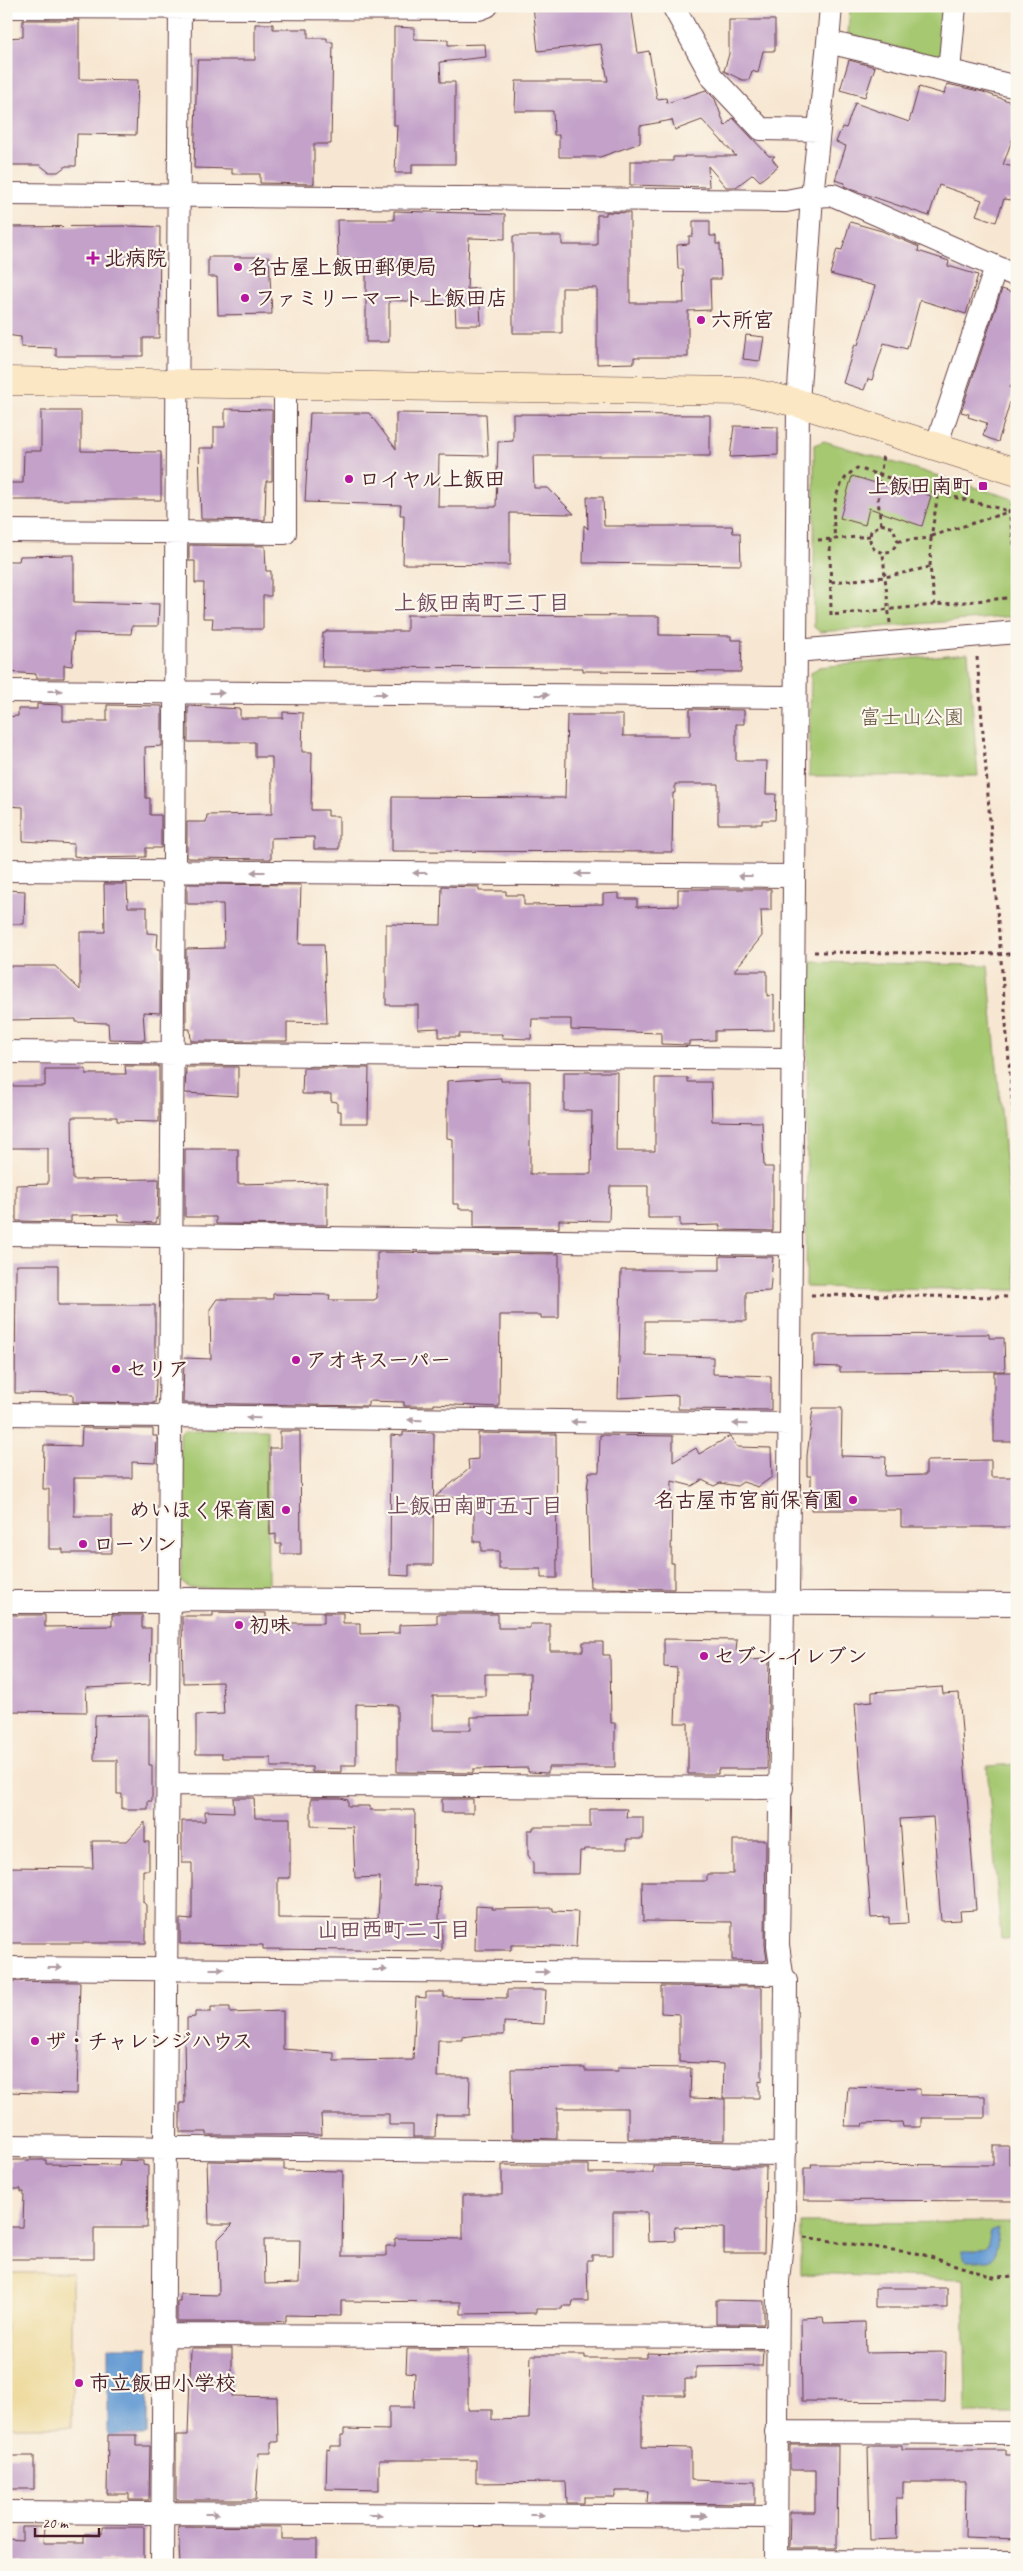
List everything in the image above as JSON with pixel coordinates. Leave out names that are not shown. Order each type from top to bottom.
[{"type":"street","points":[[6,7],[478,10],[487,6]]},
{"type":"street","points":[[673,6],[712,77],[761,129],[819,130]]},
{"type":"street","points":[[831,6],[812,196],[798,403],[789,1424],[778,1945],[782,1974],[786,1981],[785,2154],[777,2337],[776,2563],[1017,2562]]},
{"type":"street","points":[[949,70],[955,6]]},
{"type":"street","points":[[162,2565],[169,1784],[180,7]]},
{"type":"street","points":[[828,42],[1017,87]]},
{"type":"street","points":[[6,194],[776,201],[798,200],[812,196],[832,196],[1017,276]]},
{"type":"street","points":[[936,446],[996,267]]},
{"type":"street","points":[[6,381],[744,391],[798,403],[1017,472]]},
{"type":"street","points":[[6,531],[286,533],[285,384]]},
{"type":"street","points":[[796,651],[1017,632]]},
{"type":"street","points":[[6,691],[795,697]]},
{"type":"street","points":[[6,870],[794,876]]},
{"type":"street","points":[[6,1052],[793,1059]]},
{"type":"street","points":[[6,1234],[791,1244]]},
{"type":"street","points":[[6,1414],[789,1424]]},
{"type":"street","points":[[6,1602],[170,1601],[186,1599],[1017,1604]]},
{"type":"street","points":[[169,1784],[782,1788]]},
{"type":"street","points":[[6,1968],[782,1974]]},
{"type":"street","points":[[6,2146],[785,2154]]},
{"type":"street","points":[[164,2335],[777,2337]]},
{"type":"street","points":[[776,2432],[1017,2433]]},
{"type":"street","points":[[6,2512],[776,2517]]},
{"type":"path","points":[[881,524],[878,500],[886,430]]},
{"type":"path","points":[[870,536],[835,539],[832,508],[846,475],[857,468],[938,493],[1009,511]]},
{"type":"path","points":[[935,606],[930,567],[931,537],[938,493]]},
{"type":"path","points":[[1017,495],[1009,511],[1014,544],[1017,544]]},
{"type":"path","points":[[898,541],[931,537],[1009,511]]},
{"type":"path","points":[[881,524],[893,528],[898,541],[892,552],[883,553],[873,550],[869,543],[871,530],[881,524]]},
{"type":"path","points":[[830,539],[831,614],[1017,598]]},
{"type":"path","points":[[883,553],[891,643]]},
{"type":"path","points":[[831,582],[885,577],[930,567]]},
{"type":"path","points":[[976,636],[1017,1162]]},
{"type":"path","points":[[794,951],[1017,954]]},
{"type":"path","points":[[790,1295],[1017,1297]]},
{"type":"path","points":[[796,2236],[921,2254],[993,2277],[1017,2276]]},
{"type":"green space","points":[[850,6],[945,6],[941,53],[935,58],[848,34]]},
{"type":"green space","points":[[824,441],[1017,500],[1017,616],[820,632],[814,627],[814,445]]},
{"type":"green space","name":"富士山公園","points":[[968,653],[978,776],[809,776],[811,673],[819,667]]},
{"type":"green space","points":[[808,962],[988,965],[1017,1290],[806,1287]]},
{"type":"green space","points":[[186,1428],[267,1429],[268,1589],[189,1588],[181,1582],[180,1432]]},
{"type":"green space","points":[[1017,1764],[1017,1939],[1001,1939],[987,1766]]},
{"type":"green space","points":[[1017,2222],[1017,2414],[966,2414],[964,2279],[801,2274],[801,2223]]},
{"type":"sand","points":[[6,2273],[72,2273],[72,2427],[6,2427]]},
{"type":"water","points":[[998,2228],[995,2254],[989,2261],[967,2261],[962,2251],[975,2251],[987,2246],[991,2231]]},
{"type":"water","points":[[108,2347],[148,2347],[147,2435],[108,2435]]},
{"type":"building","points":[[533,6],[631,6],[638,53],[649,51],[657,99],[666,98],[667,103],[706,90],[715,99],[725,126],[733,118],[769,156],[775,156],[772,159],[778,166],[760,181],[753,174],[736,187],[726,187],[708,166],[709,187],[630,185],[630,161],[673,161],[673,157],[684,156],[736,156],[702,120],[675,130],[672,120],[640,126],[640,143],[600,157],[559,157],[559,135],[554,135],[553,111],[515,111],[516,81],[608,81],[601,44],[538,51]]},
{"type":"building","points":[[23,20],[79,20],[79,79],[138,80],[136,135],[77,134],[76,166],[66,166],[58,172],[49,172],[40,165],[6,165],[6,38],[23,37]]},
{"type":"building","points":[[729,20],[775,20],[775,51],[763,51],[758,73],[752,71],[749,80],[742,80],[724,71],[729,54]]},
{"type":"building","points":[[255,24],[273,24],[273,29],[308,29],[308,38],[327,38],[327,42],[333,42],[331,144],[314,144],[314,184],[260,183],[260,174],[232,174],[232,169],[194,168],[198,60],[255,60]]},
{"type":"building","points":[[394,27],[414,28],[414,39],[448,40],[448,45],[485,44],[486,57],[440,62],[441,82],[455,82],[455,164],[412,164],[412,173],[395,173],[397,125],[394,125]]},
{"type":"building","points":[[849,60],[875,67],[865,97],[840,90]]},
{"type":"building","points":[[947,84],[983,92],[1017,104],[1017,126],[1003,165],[1017,167],[1017,201],[1004,199],[996,222],[976,215],[982,200],[939,185],[929,216],[853,190],[844,186],[845,183],[835,180],[846,146],[836,142],[842,127],[846,128],[855,103],[909,122],[919,87],[944,94]]},
{"type":"building","points":[[394,211],[505,214],[505,239],[469,238],[467,289],[479,288],[481,325],[456,325],[455,304],[389,300],[389,342],[366,342],[366,259],[338,259],[337,220],[394,220]]},
{"type":"building","points":[[606,212],[630,213],[630,303],[684,303],[683,269],[678,269],[677,245],[689,244],[689,236],[693,236],[693,221],[710,221],[710,236],[716,236],[716,244],[720,244],[721,279],[710,279],[711,310],[688,311],[688,357],[634,357],[634,363],[597,364],[597,288],[562,288],[562,333],[513,333],[513,236],[562,236],[562,245],[597,245],[597,215],[606,215]]},
{"type":"building","points":[[850,222],[882,231],[919,247],[918,251],[949,261],[948,266],[978,275],[966,314],[920,300],[907,349],[884,343],[872,380],[868,379],[864,390],[843,383],[855,344],[858,345],[875,286],[830,274],[837,249],[842,250]]},
{"type":"building","name":"北病院","points":[[6,227],[160,227],[159,338],[143,338],[143,356],[56,356],[56,348],[21,347],[21,337],[6,335]]},
{"type":"building","points":[[208,257],[269,257],[272,314],[218,315],[217,277],[208,277]]},
{"type":"building","points":[[1002,289],[1017,294],[1017,366],[1010,388],[1014,389],[998,442],[983,436],[987,423],[968,417],[969,414],[961,412]]},
{"type":"building","points":[[746,335],[764,337],[760,361],[743,359]]},
{"type":"building","points":[[225,409],[272,410],[272,481],[266,481],[265,520],[201,519],[199,448],[214,448],[214,427],[225,427]]},
{"type":"building","points":[[41,411],[81,411],[81,451],[161,452],[161,500],[6,500],[6,483],[23,483],[24,451],[41,451]]},
{"type":"building","points":[[310,413],[369,413],[396,449],[396,413],[486,414],[488,456],[439,455],[438,507],[496,507],[498,442],[513,441],[513,414],[710,415],[710,456],[533,456],[534,488],[548,488],[574,514],[510,513],[510,565],[403,564],[404,515],[400,515],[401,505],[305,502]]},
{"type":"building","points":[[734,426],[778,427],[778,455],[730,457]]},
{"type":"building","points":[[852,476],[896,489],[897,485],[931,496],[922,526],[869,508],[865,525],[840,518]]},
{"type":"building","points":[[587,497],[603,497],[604,526],[732,526],[733,533],[740,533],[741,565],[583,563],[584,525],[588,529]]},
{"type":"building","points":[[189,545],[265,546],[266,571],[271,571],[271,596],[263,596],[263,629],[212,629],[213,618],[203,618],[204,583],[195,583],[195,561],[189,561]]},
{"type":"building","points":[[74,555],[74,602],[159,604],[158,626],[132,626],[131,634],[74,633],[72,666],[64,665],[64,678],[36,678],[36,674],[6,672],[6,561],[19,561],[20,556]]},
{"type":"building","points":[[407,615],[659,616],[659,635],[731,636],[731,640],[742,640],[741,672],[583,671],[583,668],[322,667],[323,633],[326,633],[326,631],[407,631]]},
{"type":"building","points":[[37,704],[63,705],[63,721],[107,721],[107,705],[162,706],[162,746],[145,747],[146,798],[150,798],[150,815],[161,815],[161,848],[146,848],[146,857],[88,858],[74,856],[74,844],[23,841],[23,807],[6,806],[6,717],[18,716],[18,709],[37,709]]},
{"type":"building","points":[[188,706],[240,709],[240,718],[283,718],[283,712],[303,713],[302,752],[312,752],[311,810],[328,810],[328,816],[339,816],[339,849],[314,849],[314,837],[271,838],[271,859],[187,858],[187,822],[206,822],[207,815],[272,814],[272,757],[255,757],[255,742],[188,742]]},
{"type":"building","points":[[690,709],[744,710],[744,724],[736,724],[736,761],[767,761],[766,794],[776,794],[775,820],[762,820],[762,824],[718,824],[718,784],[675,784],[675,793],[673,793],[672,852],[392,851],[392,797],[565,798],[567,715],[623,715],[623,736],[690,736]]},
{"type":"building","points":[[104,884],[127,884],[128,907],[147,907],[147,933],[158,934],[157,949],[160,949],[160,1013],[143,1012],[145,1040],[109,1039],[108,1023],[76,1022],[76,1019],[6,1020],[6,966],[55,966],[80,990],[80,932],[105,932]]},
{"type":"building","points":[[187,884],[301,885],[299,944],[324,944],[327,1023],[287,1022],[287,1041],[191,1041],[190,1029],[186,1029],[186,949],[224,948],[223,904],[187,904]]},
{"type":"building","points":[[442,886],[479,887],[479,891],[506,891],[506,895],[524,895],[524,905],[603,904],[603,894],[619,893],[619,899],[637,899],[637,907],[678,906],[678,889],[771,889],[771,910],[761,910],[762,936],[734,971],[767,971],[767,996],[774,995],[774,1030],[715,1031],[715,1040],[689,1041],[689,1045],[661,1044],[661,1033],[571,1030],[571,1019],[532,1019],[531,1039],[502,1038],[502,1034],[459,1034],[459,1037],[439,1037],[439,1028],[418,1029],[418,1005],[386,1005],[386,924],[441,925]]},
{"type":"building","points":[[6,890],[25,891],[24,924],[6,924]]},
{"type":"building","points":[[125,1066],[159,1066],[159,1122],[117,1121],[117,1117],[72,1117],[73,1180],[159,1179],[158,1218],[156,1218],[156,1223],[119,1221],[118,1215],[71,1216],[71,1222],[16,1221],[16,1185],[48,1184],[48,1148],[6,1148],[6,1086],[45,1086],[45,1069],[86,1069],[86,1074],[126,1074]]},
{"type":"building","points":[[186,1067],[238,1067],[238,1096],[185,1093]]},
{"type":"building","points":[[303,1068],[369,1068],[368,1123],[341,1123],[341,1111],[337,1111],[337,1102],[331,1101],[331,1094],[302,1094]]},
{"type":"building","points":[[564,1072],[617,1072],[616,1151],[655,1151],[655,1078],[688,1078],[688,1082],[711,1082],[712,1121],[762,1122],[764,1167],[773,1167],[773,1231],[720,1230],[720,1225],[680,1226],[680,1218],[648,1218],[648,1186],[610,1186],[609,1221],[559,1220],[559,1228],[474,1227],[474,1209],[459,1209],[459,1204],[453,1204],[453,1139],[447,1138],[447,1081],[501,1078],[501,1081],[530,1081],[530,1174],[591,1174],[592,1111],[564,1111]]},
{"type":"building","points":[[185,1149],[238,1149],[238,1184],[327,1182],[327,1225],[216,1224],[216,1217],[185,1217]]},
{"type":"building","points":[[377,1252],[559,1254],[559,1318],[541,1318],[541,1315],[500,1315],[499,1407],[434,1404],[434,1406],[404,1406],[404,1402],[368,1401],[368,1406],[183,1403],[184,1358],[211,1359],[210,1309],[217,1299],[273,1299],[273,1294],[330,1295],[329,1300],[374,1300],[377,1298]]},
{"type":"building","points":[[720,1256],[773,1257],[770,1291],[746,1292],[746,1321],[645,1321],[645,1355],[713,1357],[713,1374],[771,1376],[771,1410],[678,1409],[678,1395],[618,1398],[621,1270],[720,1270]]},
{"type":"building","points":[[16,1265],[58,1265],[58,1305],[155,1305],[155,1358],[157,1358],[155,1403],[73,1402],[73,1394],[15,1393]]},
{"type":"building","points":[[989,1334],[989,1338],[1004,1338],[1005,1371],[840,1372],[840,1367],[814,1366],[814,1335]]},
{"type":"building","points":[[994,1372],[1017,1372],[1017,1442],[994,1442]]},
{"type":"building","points":[[813,1408],[842,1408],[841,1456],[886,1457],[885,1476],[926,1475],[926,1461],[991,1460],[991,1477],[1017,1477],[1017,1527],[901,1527],[901,1510],[811,1510],[811,1476],[807,1476],[807,1456]]},
{"type":"building","points":[[82,1428],[153,1429],[153,1436],[157,1436],[156,1463],[132,1462],[132,1478],[74,1478],[74,1516],[112,1516],[112,1553],[63,1553],[63,1549],[49,1549],[49,1489],[43,1489],[44,1445],[81,1446]]},
{"type":"building","name":"めいほく保育園","points":[[280,1431],[300,1431],[301,1554],[281,1554],[281,1544],[276,1544],[276,1534],[270,1535],[270,1448],[280,1448]]},
{"type":"building","points":[[403,1432],[434,1433],[433,1565],[409,1565],[409,1576],[390,1575],[391,1435],[403,1436]]},
{"type":"building","points":[[478,1433],[556,1434],[557,1578],[541,1578],[541,1569],[499,1569],[499,1551],[481,1551],[481,1542],[474,1542],[474,1498],[435,1497],[469,1469],[468,1460],[478,1459]]},
{"type":"building","points":[[600,1435],[673,1436],[673,1462],[696,1448],[699,1454],[730,1436],[737,1447],[771,1448],[772,1477],[758,1487],[743,1482],[737,1486],[720,1483],[714,1486],[702,1480],[692,1486],[672,1481],[671,1563],[674,1563],[674,1589],[590,1588],[587,1490],[589,1472],[599,1472]]},
{"type":"building","points":[[213,1612],[266,1613],[266,1623],[324,1623],[324,1613],[343,1613],[343,1623],[360,1623],[360,1634],[399,1633],[399,1625],[437,1624],[437,1614],[498,1614],[498,1628],[530,1628],[530,1624],[550,1624],[550,1651],[583,1651],[583,1642],[603,1642],[603,1655],[610,1655],[611,1723],[615,1723],[615,1767],[548,1767],[548,1773],[528,1772],[528,1768],[473,1769],[473,1773],[397,1772],[397,1705],[356,1704],[356,1765],[341,1765],[341,1772],[312,1772],[312,1767],[271,1767],[271,1758],[222,1758],[222,1754],[196,1754],[196,1715],[224,1714],[222,1682],[183,1683],[182,1616],[213,1616]],"holes":[[[485,1674],[530,1674],[529,1716],[471,1717],[471,1730],[433,1730],[433,1696],[485,1696]]]},
{"type":"building","points":[[6,1615],[45,1615],[45,1627],[112,1626],[112,1615],[142,1615],[142,1628],[151,1628],[150,1685],[86,1688],[87,1712],[6,1711]]},
{"type":"building","points":[[664,1639],[737,1640],[736,1651],[746,1652],[746,1660],[769,1659],[767,1769],[718,1769],[718,1774],[688,1774],[688,1723],[675,1723],[677,1668],[664,1667]]},
{"type":"building","points":[[942,1687],[943,1694],[959,1693],[976,1910],[960,1911],[961,1920],[941,1921],[933,1817],[900,1819],[908,1923],[889,1924],[889,1917],[871,1918],[855,1703],[872,1701],[872,1692]]},
{"type":"building","points":[[149,1715],[149,1765],[152,1765],[152,1801],[148,1801],[148,1809],[122,1809],[122,1794],[117,1794],[117,1760],[94,1760],[95,1716]]},
{"type":"building","points":[[233,1798],[254,1798],[255,1818],[290,1818],[290,1878],[278,1878],[278,1918],[378,1919],[380,1877],[355,1878],[353,1827],[311,1826],[311,1798],[341,1798],[348,1800],[348,1806],[370,1806],[370,1810],[415,1810],[414,1885],[440,1886],[439,1920],[442,1920],[442,1951],[263,1949],[263,1945],[180,1944],[180,1919],[192,1920],[192,1863],[182,1863],[182,1821],[205,1821],[205,1811],[234,1812]]},
{"type":"building","points":[[442,1799],[473,1799],[473,1813],[442,1813]]},
{"type":"building","points":[[590,1809],[627,1809],[626,1817],[643,1817],[643,1839],[627,1839],[627,1849],[584,1849],[584,1851],[580,1851],[579,1874],[533,1874],[533,1863],[528,1855],[528,1830],[533,1830],[533,1827],[590,1827]]},
{"type":"building","points":[[145,1822],[145,1842],[149,1842],[149,1870],[143,1870],[143,1902],[146,1905],[146,1943],[6,1943],[6,1867],[93,1868],[92,1841],[127,1841]]},
{"type":"building","points":[[733,1840],[766,1840],[765,1945],[767,1960],[764,1961],[732,1960],[732,1922],[643,1921],[642,1881],[707,1881],[707,1874],[733,1874]]},
{"type":"building","points":[[476,1906],[492,1907],[492,1909],[553,1908],[553,1911],[578,1912],[576,1947],[511,1945],[511,1950],[475,1950]]},
{"type":"building","points":[[6,1981],[80,1982],[77,2094],[6,2092]]},
{"type":"building","points":[[661,1986],[762,1987],[762,2082],[759,2081],[759,2098],[723,2098],[724,2064],[679,2062],[679,2014],[661,2013]]},
{"type":"building","points":[[507,1990],[546,1990],[544,2024],[504,2022],[504,2035],[478,2035],[462,2037],[462,2040],[438,2040],[437,2077],[470,2077],[469,2115],[436,2115],[435,2137],[413,2137],[413,2125],[389,2125],[389,2114],[321,2114],[322,2135],[207,2135],[207,2132],[180,2132],[180,2103],[185,2103],[184,2033],[187,2033],[187,2018],[195,2017],[195,2012],[211,2012],[211,2007],[230,2007],[230,2013],[283,2011],[283,2049],[334,2053],[334,2061],[413,2060],[416,1997],[426,1998],[426,1992],[444,1992],[444,1997],[507,1998]]},
{"type":"building","points":[[618,2067],[691,2068],[690,2098],[725,2099],[725,2140],[628,2139],[628,2108],[557,2108],[557,2139],[512,2138],[511,2069],[585,2068],[585,2071],[618,2071]]},
{"type":"building","points":[[848,2087],[920,2089],[920,2095],[985,2096],[985,2118],[921,2118],[921,2127],[903,2127],[902,2122],[864,2123],[863,2126],[845,2126]]},
{"type":"building","points":[[993,2146],[1009,2146],[1009,2164],[1017,2164],[1017,2201],[804,2200],[804,2168],[812,2168],[811,2164],[993,2165]]},
{"type":"building","points":[[10,2160],[46,2160],[46,2164],[119,2165],[120,2160],[143,2161],[143,2165],[148,2166],[147,2228],[94,2228],[94,2259],[6,2259],[6,2227],[23,2227],[24,2192],[21,2192],[21,2189],[6,2189],[6,2166],[10,2166]]},
{"type":"building","points":[[207,2161],[284,2162],[284,2170],[343,2171],[342,2256],[386,2256],[386,2246],[395,2246],[395,2238],[463,2239],[463,2195],[502,2195],[502,2165],[589,2165],[589,2173],[653,2173],[653,2166],[766,2167],[764,2253],[724,2253],[724,2228],[674,2227],[675,2241],[648,2242],[647,2212],[613,2212],[613,2255],[592,2255],[592,2260],[587,2260],[588,2301],[573,2301],[572,2306],[562,2306],[562,2309],[536,2309],[536,2313],[461,2314],[461,2302],[341,2301],[341,2316],[286,2315],[286,2321],[269,2322],[177,2322],[177,2301],[180,2301],[180,2294],[219,2295],[218,2239],[233,2224],[209,2224]],"holes":[[[264,2240],[300,2240],[299,2283],[265,2284]]]},
{"type":"building","points":[[875,2288],[947,2288],[947,2308],[875,2308]]},
{"type":"building","points":[[716,2300],[764,2301],[764,2324],[716,2324]]},
{"type":"building","points":[[823,2317],[824,2323],[865,2322],[866,2353],[946,2352],[945,2402],[802,2401],[801,2318]]},
{"type":"building","points":[[191,2348],[232,2348],[232,2396],[277,2397],[278,2442],[271,2442],[271,2453],[259,2453],[256,2500],[176,2500],[176,2435],[188,2435]]},
{"type":"building","points":[[407,2349],[468,2349],[468,2410],[492,2410],[492,2420],[529,2419],[531,2355],[585,2355],[585,2358],[647,2358],[647,2353],[682,2354],[714,2350],[763,2350],[762,2366],[696,2367],[696,2379],[685,2379],[685,2395],[642,2395],[642,2447],[691,2448],[691,2480],[755,2482],[755,2504],[647,2503],[648,2491],[615,2491],[615,2497],[584,2497],[584,2503],[567,2503],[566,2482],[476,2483],[476,2460],[379,2460],[379,2490],[326,2489],[327,2449],[330,2450],[330,2446],[341,2446],[341,2435],[344,2435],[344,2429],[389,2430],[389,2407],[414,2407],[415,2373],[406,2372]]},
{"type":"building","points":[[108,2435],[137,2435],[137,2446],[150,2446],[149,2500],[129,2500],[129,2494],[107,2494]]},
{"type":"building","points":[[790,2445],[838,2445],[837,2548],[789,2548],[790,2512],[815,2512],[815,2470],[790,2470]]},
{"type":"building","points":[[868,2446],[902,2446],[902,2450],[1006,2450],[1006,2455],[1016,2455],[1017,2539],[965,2537],[966,2482],[903,2482],[903,2498],[896,2498],[897,2539],[870,2540]]},
{"type":"building","points":[[6,2456],[34,2456],[34,2489],[6,2489]]},
{"type":"building","points":[[178,2526],[282,2527],[282,2539],[317,2539],[317,2565],[290,2565],[290,2561],[205,2559],[205,2565],[180,2565]]},
{"type":"building","points":[[22,2527],[44,2527],[43,2543],[84,2543],[84,2534],[102,2534],[102,2527],[144,2527],[144,2561],[99,2561],[99,2565],[23,2565],[23,2562],[6,2562],[6,2539],[22,2540]]},
{"type":"place","name":"北病院","points":[[93,258]]},
{"type":"place","name":"名古屋上飯田郵便局","points":[[238,267]]},
{"type":"place","name":"ファミリーマート上飯田店","points":[[245,298]]},
{"type":"place","name":"六所宮","points":[[701,320]]},
{"type":"place","name":"ロイヤル上飯田","points":[[349,479]]},
{"type":"place","name":"上飯田南町","points":[[983,486]]},
{"type":"place","name":"アオキスーパー","points":[[296,1360]]},
{"type":"place","name":"セリア","points":[[116,1369]]},
{"type":"place","name":"名古屋市宮前保育園","points":[[853,1500]]},
{"type":"place","name":"めいほく保育園","points":[[286,1510]]},
{"type":"place","name":"ローソン","points":[[83,1544]]},
{"type":"place","name":"初味","points":[[239,1625]]},
{"type":"place","name":"セブン-イレブン","points":[[704,1656]]},
{"type":"place","name":"ザ・チャレンジハウス","points":[[35,2041]]},
{"type":"place","name":"市立飯田小学校","points":[[79,2383]]},
{"type":"district","name":"上飯田南町三丁目","points":[[482,602]]},
{"type":"district","name":"上飯田南町五丁目","points":[[475,1505]]},
{"type":"district","name":"山田西町二丁目","points":[[394,1929]]}]
